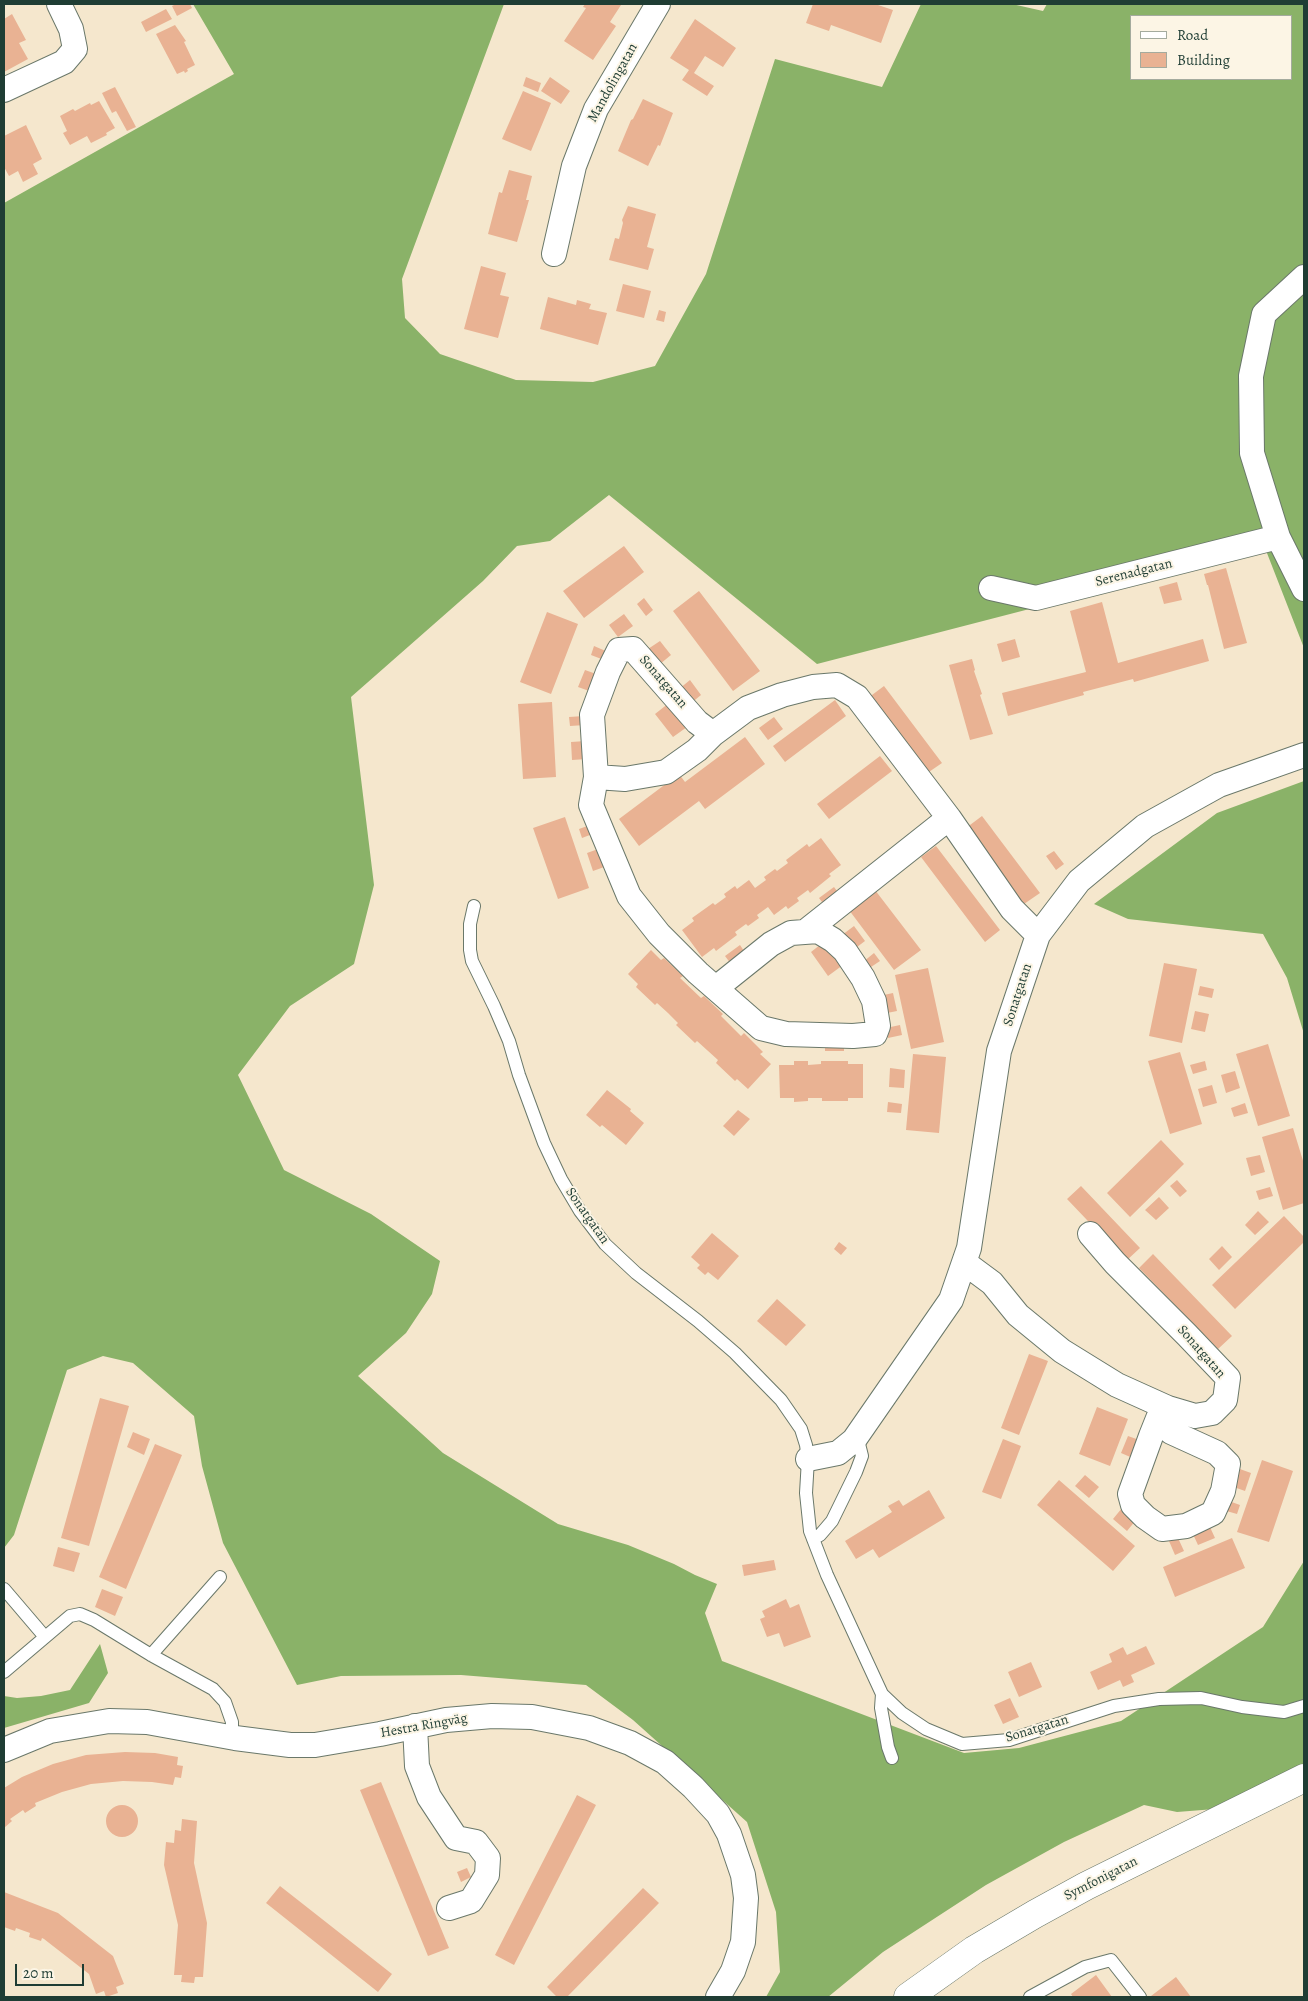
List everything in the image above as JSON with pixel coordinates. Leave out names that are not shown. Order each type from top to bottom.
[{"type":"street","points":[[4,90],[64,62],[75,49],[71,29],[59,4]]},
{"type":"street","name":"Mandolingatan","points":[[554,254],[574,166],[596,109],[658,4]]},
{"type":"street","points":[[1304,277],[1264,314],[1251,376],[1252,453],[1278,538],[1304,589]]},
{"type":"street","name":"Serenadgatan","points":[[991,588],[1036,598],[1278,538]]},
{"type":"street","name":"Sonatgatan","points":[[713,734],[698,722],[634,649],[619,650],[608,672],[592,715],[596,778],[591,805],[629,896],[659,934],[716,988],[762,1028],[786,1034],[875,1034],[878,1026],[874,1001],[863,978],[845,951],[833,940],[818,931],[791,933],[771,944],[716,988]]},
{"type":"street","points":[[596,778],[625,779],[666,772],[698,750],[713,734],[748,708],[782,695],[837,685],[857,697],[948,818],[1012,909],[1038,935]]},
{"type":"street","name":"Sonatgatan","points":[[808,1459],[838,1453],[857,1436],[951,1300],[969,1248],[999,1051],[1038,935],[1079,881],[1145,826],[1219,785],[1304,755]]},
{"type":"street","name":"Sonatgatan","points":[[805,932],[948,818]]},
{"type":"street","name":"Sonatgatan","points":[[965,1263],[992,1283],[1018,1315],[1062,1351],[1117,1384],[1160,1413],[1195,1416],[1212,1413],[1225,1400],[1228,1378],[1187,1334],[1115,1263],[1090,1234]]},
{"type":"street","points":[[1160,1413],[1171,1432],[1217,1453],[1228,1464],[1223,1491],[1213,1513],[1186,1526],[1162,1529],[1145,1517],[1133,1505],[1130,1494],[1160,1413]]},
{"type":"street","name":"Hestra Ringväg","points":[[4,1750],[50,1731],[109,1721],[147,1722],[265,1743],[315,1745],[446,1720],[492,1716],[532,1717],[579,1726],[630,1744],[665,1762],[693,1787],[718,1814],[729,1834],[743,1875],[746,1898],[742,1942],[733,1971],[718,1997]]},
{"type":"street","points":[[415,1726],[417,1766],[429,1797],[456,1838],[476,1842],[488,1858],[487,1876],[471,1901],[449,1908]]},
{"type":"street","name":"Symfonigatan","points":[[908,1997],[974,1950],[1035,1914],[1086,1886],[1304,1778]]},
{"type":"lane","name":"Sonatgatan","points":[[474,906],[470,924],[472,961],[494,1006],[544,1143],[561,1179],[580,1211],[606,1244],[636,1273],[735,1353],[781,1400],[801,1429],[808,1459],[806,1493],[810,1531],[827,1575],[882,1694],[902,1714],[926,1729],[962,1744],[1009,1740],[1114,1706],[1159,1699],[1201,1698],[1242,1707],[1284,1712],[1304,1706]]},
{"type":"lane","points":[[813,1539],[820,1535],[832,1521],[856,1472],[862,1456],[857,1436]]},
{"type":"lane","points":[[151,1655],[220,1576]]},
{"type":"lane","points":[[4,1589],[45,1637]]},
{"type":"lane","points":[[4,1672],[70,1616],[80,1614],[94,1620],[151,1655],[213,1689],[225,1702],[232,1722],[232,1737]]},
{"type":"lane","points":[[882,1694],[882,1708],[888,1747],[892,1758]]},
{"type":"lane","points":[[1030,1997],[1085,1967],[1111,1960],[1140,1997]]},
{"type":"green space","points":[[193,4],[504,4],[402,279],[405,318],[440,354],[516,380],[593,382],[655,366],[706,274],[775,59],[882,87],[921,4],[1012,4],[1043,11],[1047,4],[1304,4],[1304,648],[1265,548],[817,664],[609,495],[550,541],[517,546],[483,581],[351,697],[374,885],[354,964],[290,1006],[238,1075],[284,1170],[371,1214],[440,1261],[432,1294],[406,1333],[358,1376],[443,1453],[558,1524],[628,1545],[717,1584],[705,1613],[722,1661],[964,1753],[1019,1748],[1121,1721],[1263,1627],[1304,1561],[1304,1765],[1215,1809],[1177,1812],[1144,1805],[1064,1842],[986,1885],[883,1952],[828,1997],[766,1997],[780,1972],[776,1912],[747,1822],[633,1720],[586,1685],[461,1675],[341,1676],[297,1685],[223,1543],[202,1466],[194,1416],[133,1363],[103,1356],[67,1370],[14,1535],[4,1548],[4,203],[234,74]]},
{"type":"green space","points":[[1304,781],[1304,1034],[1287,978],[1263,934],[1128,919],[1094,904],[1217,813]]},
{"type":"green space","points":[[100,1644],[108,1673],[89,1703],[4,1728],[4,1696],[17,1698],[41,1696],[70,1690]]},
{"type":"building","points":[[176,4],[190,4],[192,8],[177,16],[172,6]]},
{"type":"building","points":[[585,4],[621,5],[610,22],[616,26],[593,60],[564,41],[586,8],[583,7]]},
{"type":"building","points":[[813,4],[875,4],[893,10],[881,43],[831,25],[829,31],[806,23]]},
{"type":"building","points":[[166,9],[172,19],[146,32],[141,22]]},
{"type":"building","points":[[12,14],[26,40],[19,43],[28,59],[4,72],[4,19]]},
{"type":"building","points":[[695,19],[736,48],[723,67],[705,56],[694,73],[714,86],[707,96],[682,80],[689,70],[670,58]]},
{"type":"building","points":[[175,25],[186,41],[184,42],[195,65],[187,69],[188,71],[185,73],[184,71],[177,74],[156,34]]},
{"type":"building","points":[[526,77],[541,83],[538,92],[523,86]]},
{"type":"building","points":[[550,77],[570,91],[561,104],[541,91]]},
{"type":"building","points":[[115,87],[136,127],[127,131],[116,111],[112,113],[102,93]]},
{"type":"building","points":[[523,91],[551,103],[531,151],[502,139]]},
{"type":"building","points":[[643,99],[673,113],[660,146],[658,145],[648,166],[618,151],[631,120]]},
{"type":"building","points":[[99,101],[115,128],[106,133],[107,135],[91,143],[87,136],[70,145],[63,133],[67,131],[60,116],[73,109],[75,111],[90,103],[91,105]]},
{"type":"building","points":[[26,125],[42,159],[33,164],[38,174],[23,182],[18,171],[9,176],[4,167],[4,136]]},
{"type":"building","points":[[509,170],[532,176],[526,200],[529,200],[517,242],[488,234],[499,192],[502,193]]},
{"type":"building","points":[[628,206],[656,214],[647,247],[654,249],[648,270],[609,260],[615,238],[619,239],[622,220]]},
{"type":"building","points":[[481,266],[506,273],[500,295],[509,297],[498,338],[464,329]]},
{"type":"building","points":[[623,284],[651,291],[644,318],[616,311]]},
{"type":"building","points":[[548,297],[576,305],[577,300],[591,304],[589,309],[607,313],[598,345],[540,329]]},
{"type":"building","points":[[659,310],[666,312],[664,322],[656,320]]},
{"type":"building","points":[[624,546],[644,572],[584,618],[563,591]]},
{"type":"building","points":[[1226,568],[1247,643],[1224,649],[1204,574]]},
{"type":"building","points":[[1177,582],[1182,600],[1164,604],[1159,587]]},
{"type":"building","points":[[699,591],[760,671],[733,691],[673,611]]},
{"type":"building","points":[[644,598],[653,610],[646,616],[637,604]]},
{"type":"building","points":[[1102,602],[1118,663],[1203,639],[1209,661],[1134,682],[1133,679],[1083,692],[1084,695],[1008,716],[1002,693],[1086,672],[1070,611]]},
{"type":"building","points":[[547,612],[578,624],[551,694],[520,682]]},
{"type":"building","points":[[624,614],[633,626],[618,637],[609,625]]},
{"type":"building","points":[[1015,639],[1020,657],[1002,662],[997,644]]},
{"type":"building","points":[[660,641],[671,655],[660,664],[648,649]]},
{"type":"building","points":[[594,646],[608,652],[604,660],[591,655]]},
{"type":"building","points":[[972,659],[982,694],[980,695],[993,734],[970,740],[949,665]]},
{"type":"building","points":[[585,670],[599,675],[592,692],[578,687]]},
{"type":"building","points":[[690,680],[701,695],[690,704],[679,689]]},
{"type":"building","points":[[884,686],[942,763],[926,774],[868,698]]},
{"type":"building","points":[[835,700],[846,716],[785,762],[773,746]]},
{"type":"building","points":[[552,702],[556,777],[523,779],[518,704]]},
{"type":"building","points":[[669,703],[687,727],[673,737],[655,714]]},
{"type":"building","points":[[584,716],[585,725],[570,726],[569,717]]},
{"type":"building","points":[[774,717],[783,729],[768,740],[759,728]]},
{"type":"building","points":[[745,737],[765,764],[705,809],[699,801],[639,846],[619,819],[679,774],[685,782]]},
{"type":"building","points":[[586,741],[587,759],[572,760],[571,742]]},
{"type":"building","points":[[880,756],[892,771],[829,819],[817,804]]},
{"type":"building","points":[[982,816],[1040,893],[1024,904],[966,828]]},
{"type":"building","points":[[565,817],[589,888],[558,899],[533,828]]},
{"type":"building","points":[[593,824],[595,833],[582,838],[579,829]]},
{"type":"building","points":[[821,838],[841,865],[829,874],[831,876],[810,893],[808,890],[797,898],[799,901],[788,909],[786,906],[774,915],[768,907],[757,915],[759,918],[735,932],[737,935],[716,951],[714,948],[702,957],[682,930],[694,921],[692,918],[713,903],[715,905],[726,897],[724,894],[735,886],[737,889],[749,880],[755,888],[766,880],[764,877],[788,863],[786,860],[807,844],[809,847]]},
{"type":"building","points":[[936,846],[1000,930],[985,942],[921,857]]},
{"type":"building","points":[[601,848],[607,866],[593,871],[587,853]]},
{"type":"building","points":[[1054,851],[1064,864],[1056,870],[1046,856]]},
{"type":"building","points":[[834,887],[840,895],[825,906],[819,898]]},
{"type":"building","points":[[875,890],[921,950],[894,970],[849,910]]},
{"type":"building","points":[[854,926],[865,941],[853,950],[842,935]]},
{"type":"building","points":[[825,941],[843,965],[828,976],[811,952]]},
{"type":"building","points":[[740,945],[746,954],[731,964],[725,956]]},
{"type":"building","points":[[651,950],[661,960],[664,958],[683,976],[680,978],[701,998],[704,996],[723,1014],[721,1016],[741,1036],[744,1033],[763,1052],[760,1054],[771,1064],[748,1089],[737,1079],[735,1081],[716,1063],[718,1060],[697,1041],[695,1043],[676,1025],[678,1023],[668,1013],[657,1003],[655,1005],[636,987],[638,984],[628,974]]},
{"type":"building","points":[[874,953],[880,961],[868,969],[863,962]]},
{"type":"building","points":[[1164,963],[1197,969],[1182,1043],[1149,1036]]},
{"type":"building","points":[[928,968],[944,1042],[911,1049],[895,975]]},
{"type":"building","points":[[1200,986],[1214,989],[1212,998],[1198,995]]},
{"type":"building","points":[[893,993],[897,1011],[882,1014],[879,996]]},
{"type":"building","points":[[1195,1011],[1209,1014],[1205,1032],[1191,1029]]},
{"type":"building","points":[[900,1025],[902,1035],[888,1038],[886,1028]]},
{"type":"building","points":[[825,1041],[844,1041],[844,1051],[825,1051]]},
{"type":"building","points":[[1268,1044],[1290,1116],[1258,1126],[1236,1054]]},
{"type":"building","points":[[1180,1052],[1202,1124],[1170,1134],[1148,1061]]},
{"type":"building","points":[[913,1054],[946,1057],[939,1133],[906,1130]]},
{"type":"building","points":[[794,1061],[808,1061],[808,1065],[821,1064],[821,1061],[848,1061],[848,1064],[863,1064],[863,1098],[848,1098],[848,1101],[822,1101],[822,1098],[808,1098],[808,1101],[794,1102],[794,1098],[780,1098],[779,1065],[794,1065]]},
{"type":"building","points":[[1205,1061],[1207,1070],[1193,1074],[1190,1065]]},
{"type":"building","points":[[890,1068],[905,1070],[904,1088],[889,1087]]},
{"type":"building","points":[[1235,1071],[1240,1088],[1226,1093],[1221,1075]]},
{"type":"building","points":[[1212,1085],[1217,1103],[1203,1107],[1198,1089]]},
{"type":"building","points":[[607,1090],[631,1109],[630,1111],[644,1123],[626,1145],[602,1125],[600,1127],[586,1115]]},
{"type":"building","points":[[888,1102],[902,1104],[901,1113],[887,1112]]},
{"type":"building","points":[[1245,1103],[1248,1113],[1234,1117],[1231,1108]]},
{"type":"building","points":[[738,1110],[750,1119],[734,1136],[723,1126]]},
{"type":"building","points":[[1293,1128],[1304,1164],[1304,1203],[1283,1210],[1262,1137]]},
{"type":"building","points":[[1161,1140],[1184,1164],[1130,1217],[1107,1193]]},
{"type":"building","points":[[1260,1155],[1265,1172],[1251,1176],[1246,1158]]},
{"type":"building","points":[[1177,1180],[1187,1191],[1180,1197],[1170,1186]]},
{"type":"building","points":[[1081,1186],[1140,1248],[1126,1261],[1067,1199]]},
{"type":"building","points":[[1270,1187],[1273,1196],[1259,1200],[1256,1191]]},
{"type":"building","points":[[1159,1197],[1169,1208],[1156,1220],[1145,1210]]},
{"type":"building","points":[[1258,1211],[1269,1222],[1255,1235],[1245,1225]]},
{"type":"building","points":[[1284,1216],[1304,1237],[1304,1242],[1235,1309],[1212,1285]]},
{"type":"building","points":[[712,1233],[739,1256],[718,1280],[708,1272],[705,1275],[697,1268],[700,1265],[691,1257]]},
{"type":"building","points":[[839,1242],[847,1248],[841,1255],[834,1249]]},
{"type":"building","points":[[1222,1246],[1232,1257],[1219,1270],[1209,1259]]},
{"type":"building","points":[[1153,1254],[1232,1336],[1218,1349],[1139,1268]]},
{"type":"building","points":[[777,1299],[806,1325],[786,1346],[757,1321]]},
{"type":"building","points":[[1029,1354],[1048,1361],[1019,1435],[1001,1428]]},
{"type":"building","points":[[100,1398],[129,1406],[89,1546],[61,1538]]},
{"type":"building","points":[[1097,1407],[1128,1419],[1110,1466],[1079,1454]]},
{"type":"building","points":[[133,1432],[150,1439],[144,1455],[127,1447]]},
{"type":"building","points":[[1128,1436],[1142,1441],[1135,1459],[1121,1453]]},
{"type":"building","points":[[1003,1439],[1021,1446],[1001,1499],[982,1492]]},
{"type":"building","points":[[155,1444],[182,1455],[126,1589],[99,1577]]},
{"type":"building","points":[[1262,1460],[1293,1471],[1269,1542],[1237,1532]]},
{"type":"building","points":[[1237,1468],[1251,1473],[1245,1491],[1231,1486]]},
{"type":"building","points":[[1085,1475],[1099,1487],[1089,1498],[1075,1486]]},
{"type":"building","points":[[1059,1480],[1135,1546],[1113,1571],[1037,1505]]},
{"type":"building","points":[[929,1490],[945,1518],[879,1558],[873,1549],[856,1559],[845,1541],[892,1512],[888,1506],[899,1500],[903,1506]]},
{"type":"building","points":[[1226,1500],[1240,1505],[1237,1514],[1223,1510]]},
{"type":"building","points":[[1122,1508],[1136,1520],[1127,1531],[1113,1519]]},
{"type":"building","points":[[1209,1525],[1215,1538],[1198,1545],[1192,1532]]},
{"type":"building","points":[[1178,1538],[1184,1551],[1175,1555],[1169,1541]]},
{"type":"building","points":[[1232,1538],[1245,1568],[1175,1597],[1163,1567]]},
{"type":"building","points":[[58,1547],[80,1553],[74,1572],[53,1566]]},
{"type":"building","points":[[774,1560],[776,1570],[744,1576],[742,1565]]},
{"type":"building","points":[[102,1589],[123,1597],[115,1616],[95,1607]]},
{"type":"building","points":[[786,1599],[790,1608],[799,1604],[811,1637],[784,1647],[779,1633],[767,1637],[760,1619],[765,1617],[762,1611]]},
{"type":"building","points":[[1146,1646],[1155,1664],[1131,1675],[1134,1682],[1123,1687],[1120,1680],[1098,1690],[1090,1672],[1112,1662],[1109,1654],[1123,1647],[1127,1655]]},
{"type":"building","points":[[1031,1662],[1042,1687],[1019,1697],[1008,1672]]},
{"type":"building","points":[[1010,1698],[1019,1717],[1003,1724],[994,1705]]},
{"type":"building","points":[[125,1752],[155,1753],[178,1757],[177,1765],[183,1766],[181,1778],[175,1777],[173,1785],[123,1781],[91,1784],[62,1792],[35,1803],[36,1806],[25,1813],[23,1810],[10,1819],[12,1821],[4,1828],[4,1788],[22,1777],[53,1764],[86,1755]]},
{"type":"building","points":[[381,1782],[449,1948],[428,1956],[360,1790]]},
{"type":"building","points":[[577,1795],[596,1805],[514,1965],[495,1955]]},
{"type":"building","points":[[122,1805],[133,1810],[138,1821],[133,1832],[122,1837],[111,1832],[106,1821],[111,1810]]},
{"type":"building","points":[[182,1819],[197,1821],[194,1863],[207,1923],[203,1977],[195,1977],[194,1983],[181,1982],[182,1975],[174,1975],[178,1925],[164,1865],[166,1842],[174,1843],[175,1830],[181,1831]]},
{"type":"building","points":[[467,1868],[471,1877],[461,1882],[457,1872]]},
{"type":"building","points":[[280,1886],[392,1974],[378,1992],[266,1903]]},
{"type":"building","points":[[643,1888],[659,1903],[567,1997],[557,1997],[547,1987]]},
{"type":"building","points":[[4,1892],[58,1913],[113,1956],[124,1984],[116,1987],[118,1993],[106,1997],[104,1991],[96,1994],[89,1974],[44,1939],[42,1938],[41,1941],[29,1937],[30,1933],[16,1928],[15,1931],[4,1927]]},
{"type":"building","points":[[1096,1975],[1112,1997],[1073,1997],[1071,1994]]},
{"type":"building","points":[[1176,1977],[1191,1997],[1151,1996]]}]
